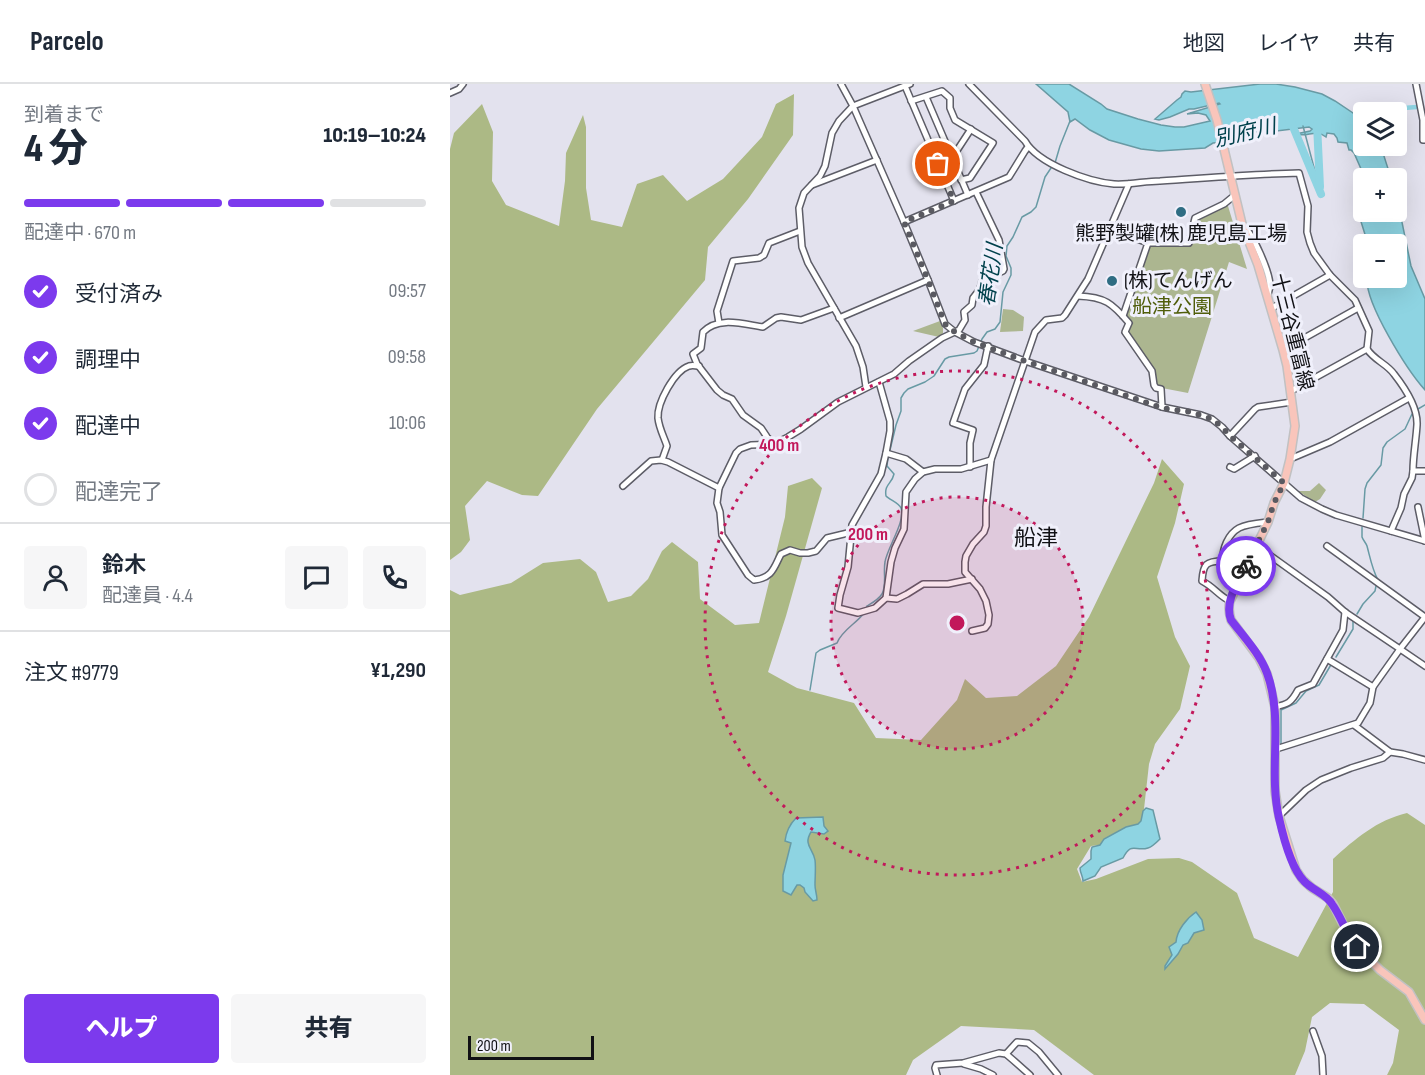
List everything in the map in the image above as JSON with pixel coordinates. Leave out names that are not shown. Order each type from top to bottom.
[{"type":"main road","name":"十三谷重富線","points":[[1205,84],[1217,120],[1242,224],[1268,295],[1283,350],[1295,426],[1284,483],[1230,601]]},
{"type":"main road","points":[[1230,601],[1228,609],[1231,620],[1259,658],[1267,674],[1275,707],[1275,791],[1279,816],[1296,870],[1302,880],[1333,904],[1357,947],[1380,970],[1409,992],[1425,1020]]},
{"type":"street","points":[[450,93],[464,84]]},
{"type":"street","points":[[841,84],[854,106],[945,324],[955,332],[974,342],[1025,361],[1162,408],[1191,412],[1212,419],[1301,498],[1322,509],[1425,541],[1418,507]]},
{"type":"street","points":[[969,84],[1025,141],[1028,147],[1074,174],[1099,182],[1129,184],[1231,175],[1299,173],[1308,206],[1307,232],[1314,253],[1330,276],[1355,300],[1369,331],[1367,349],[1372,356],[1393,372],[1416,414],[1412,478],[1391,531]]},
{"type":"street","points":[[1416,84],[1423,120],[1423,140],[1425,140]]},
{"type":"street","points":[[866,387],[863,367],[856,346],[838,318],[802,247],[800,201],[825,166],[831,133],[854,106],[907,85],[911,101],[954,201]]},
{"type":"street","points":[[911,101],[942,91],[950,98],[950,108],[956,120],[993,143],[970,178],[961,180]]},
{"type":"street","points":[[926,97],[968,195]]},
{"type":"street","points":[[938,164],[952,158],[971,129]]},
{"type":"street","points":[[904,222],[1009,177],[1028,147]]},
{"type":"street","points":[[811,186],[877,160]]},
{"type":"street","points":[[972,631],[985,628],[989,615],[980,589],[965,572],[964,562],[986,526],[992,460],[1035,332],[1046,320],[1062,318],[1078,296],[1088,279],[1129,184]]},
{"type":"street","points":[[852,532],[827,538],[816,551],[800,553],[790,550],[781,554],[774,571],[754,580],[748,575],[722,535],[717,503],[719,488],[740,449],[774,444],[801,429],[838,402],[894,374],[926,350],[959,330],[965,320],[964,312],[972,305],[982,281],[1004,269],[999,240],[976,192]]},
{"type":"street","points":[[1110,229],[1148,243],[1189,243],[1195,218],[1224,204],[1235,195]]},
{"type":"street","points":[[719,323],[717,312],[733,261],[759,258],[764,255],[769,243],[800,231]]},
{"type":"street","points":[[1123,316],[1148,243]]},
{"type":"street","points":[[1272,309],[1330,276]]},
{"type":"street","points":[[838,318],[928,280]]},
{"type":"street","points":[[1078,296],[1104,299],[1115,307],[1129,323],[1125,332],[1152,371],[1154,385],[1161,389],[1162,408]]},
{"type":"street","points":[[1283,350],[1358,308]]},
{"type":"street","points":[[774,444],[761,428],[743,415],[732,399],[717,390],[693,354],[700,348],[703,332],[712,325],[734,322],[763,327],[776,318],[801,320],[834,309]]},
{"type":"street","points":[[970,467],[970,443],[973,430],[953,423],[965,389],[984,365],[987,346]]},
{"type":"street","points":[[1291,391],[1367,349]]},
{"type":"street","points":[[662,460],[667,446],[658,416],[661,403],[679,373],[691,366],[699,366]]},
{"type":"street","points":[[879,382],[894,427],[881,474],[852,525],[848,567],[838,608],[858,613],[875,608],[886,598],[895,548],[904,529],[906,492],[915,479],[923,472],[935,469],[961,469],[992,460]]},
{"type":"street","points":[[1290,459],[1330,442],[1409,398]]},
{"type":"street","points":[[1230,436],[1258,407],[1292,402]]},
{"type":"street","points":[[886,453],[906,459],[923,472]]},
{"type":"street","points":[[1230,467],[1234,469],[1255,456]]},
{"type":"street","points":[[623,486],[651,461],[662,460],[719,488]]},
{"type":"street","points":[[1413,471],[1425,471]]},
{"type":"street","points":[[1230,601],[1202,581],[1203,571],[1207,564],[1223,561],[1222,555],[1227,540],[1238,528],[1268,522]]},
{"type":"street","points":[[1257,546],[1328,597],[1345,612],[1425,666]]},
{"type":"street","points":[[1276,749],[1358,723],[1370,703],[1373,687],[1425,617],[1327,546]]},
{"type":"street","points":[[886,598],[897,599],[923,584],[948,584],[972,579]]},
{"type":"street","points":[[1275,707],[1288,704],[1298,690],[1314,684],[1343,630],[1345,612]]},
{"type":"street","points":[[1327,659],[1373,687]]},
{"type":"street","points":[[1354,725],[1390,752],[1425,760]]},
{"type":"street","points":[[1279,816],[1306,790],[1321,780],[1383,758],[1390,752]]},
{"type":"street","points":[[1313,1031],[1322,1056],[1323,1075]]},
{"type":"street","points":[[1006,1054],[1017,1042],[1028,1043],[1039,1052],[1058,1075]]},
{"type":"street","points":[[937,1075],[936,1065],[963,1064],[999,1053],[1006,1054],[1030,1075]]},
{"type":"street","points":[[963,1064],[993,1075]]},
{"type":"green space","points":[[794,94],[793,135],[748,199],[708,247],[705,280],[597,409],[538,496],[522,495],[487,481],[465,506],[470,540],[461,552],[450,560],[450,149],[454,133],[482,104],[493,132],[492,181],[506,205],[559,226],[566,153],[583,115],[586,127],[586,188],[591,220],[622,227],[637,184],[663,175],[687,201],[723,179],[762,137],[776,104]]},
{"type":"green space","name":"船津公園","points":[[1226,204],[1247,269],[1229,262],[1188,393],[1162,388],[1155,384],[1153,370],[1127,332],[1125,315],[1151,244],[1190,245],[1197,219]]},
{"type":"green space","points":[[1003,309],[1013,310],[1024,317],[1023,331],[1000,332]]},
{"type":"green space","points":[[940,321],[943,333],[939,337],[913,331]]},
{"type":"green space","points":[[1162,459],[1184,484],[1175,523],[1157,577],[1175,637],[1190,666],[1180,709],[1155,744],[1149,764],[1141,822],[1104,839],[1100,845],[1091,846],[1077,869],[1082,882],[1148,859],[1179,858],[1192,862],[1237,893],[1254,938],[1298,957],[1333,892],[1333,859],[1376,825],[1407,813],[1425,825],[1425,1075],[1387,1075],[1393,1063],[1399,1030],[1364,1004],[1330,1003],[1312,1017],[1305,1051],[1295,1075],[1094,1075],[1034,1030],[961,1026],[913,1060],[906,1075],[450,1075],[450,590],[460,595],[511,583],[543,563],[580,559],[596,572],[608,602],[631,596],[648,579],[662,551],[672,542],[698,562],[700,599],[735,625],[759,623],[785,517],[788,486],[812,478],[822,488],[768,672],[797,688],[854,703],[876,738],[921,740],[957,700],[965,679],[986,698],[1017,696],[1056,666],[1089,617],[1154,483]]},
{"type":"green space","points":[[1319,483],[1326,490],[1315,502],[1298,491],[1310,491]]},
{"type":"water","points":[[1036,84],[1069,84],[1107,109],[1161,125],[1184,127],[1210,121],[1206,115],[1187,114],[1220,104],[1189,109],[1170,117],[1155,119],[1185,91],[1276,84],[1322,94],[1353,113],[1353,152],[1349,150],[1347,143],[1338,142],[1334,134],[1327,133],[1326,137],[1318,133],[1296,134],[1310,131],[1312,129],[1309,127],[1254,132],[1233,141],[1213,143],[1205,148],[1159,151],[1141,149],[1109,140],[1075,119],[1070,122],[1068,112]]},
{"type":"water","points":[[1355,156],[1384,156],[1388,168],[1361,168]]},
{"type":"water","points":[[1361,222],[1402,222],[1404,234],[1365,234]]},
{"type":"water","points":[[1407,247],[1411,266],[1425,299],[1425,390],[1388,336],[1368,289],[1407,288]]},
{"type":"water","points":[[1146,808],[1153,810],[1160,839],[1148,848],[1131,848],[1123,858],[1101,867],[1095,876],[1083,881],[1080,868],[1091,859],[1092,847],[1100,845],[1104,839],[1126,827],[1138,824]]},
{"type":"water","points":[[823,817],[824,826],[828,831],[824,834],[811,832],[808,840],[815,863],[817,900],[813,901],[800,885],[797,885],[791,895],[783,891],[783,875],[791,843],[785,841],[796,818]]},
{"type":"water","points":[[1196,912],[1202,920],[1204,930],[1194,933],[1165,969],[1172,955],[1169,947],[1176,942],[1183,925]]},
{"type":"waterway","points":[[1407,108],[1417,107]]},
{"type":"waterway","name":"春花川","points":[[1055,163],[1070,121]]},
{"type":"waterway","name":"別府川","points":[[1289,123],[1291,122],[1321,194]]},
{"type":"waterway","name":"別府川","points":[[1317,124],[1320,187]]},
{"type":"waterway","points":[[1303,126],[1321,194]]},
{"type":"waterway","name":"春花川","points":[[890,450],[904,393],[934,376],[945,359],[977,351],[987,332],[995,329],[1000,322],[1003,292],[1011,275],[1006,256],[1007,246],[1022,217],[1036,207],[1045,177],[1051,168]]},
{"type":"waterway","points":[[1418,409],[1425,405]]},
{"type":"waterway","points":[[1363,518],[1365,489],[1381,465],[1383,448],[1387,442],[1405,429],[1412,414]]},
{"type":"waterway","name":"春花川","points":[[866,609],[882,594],[885,583],[885,562],[901,520],[900,506],[886,496],[887,486],[894,474],[887,466],[888,457]]},
{"type":"waterway","points":[[1362,527],[1362,537],[1378,580]]},
{"type":"waterway","points":[[1357,614],[1375,591],[1376,586]]},
{"type":"waterway","name":"春花川","points":[[810,690],[816,653],[837,643],[842,634],[864,613]]},
{"type":"waterway","points":[[1336,657],[1353,629],[1353,621]]},
{"type":"waterway","points":[[1281,744],[1281,710],[1296,703],[1306,691],[1319,685],[1332,663]]},
{"type":"way so far","points":[[938,164],[954,201],[904,222],[945,324],[974,342],[1025,361],[1162,408],[1201,415],[1212,419],[1222,427],[1284,483],[1246,566]]},
{"type":"place","name":"熊野製罐(株) 鹿児島工場","points":[[1181,212]]},
{"type":"place","name":"(株)てんげん","points":[[1112,281]]},
{"type":"district","name":"船津","points":[[1036,538]]},
{"type":"route","points":[[1246,566],[1228,609],[1231,620],[1250,644],[1267,674],[1275,707],[1275,791],[1289,852],[1302,880],[1333,904],[1357,947]]}]
